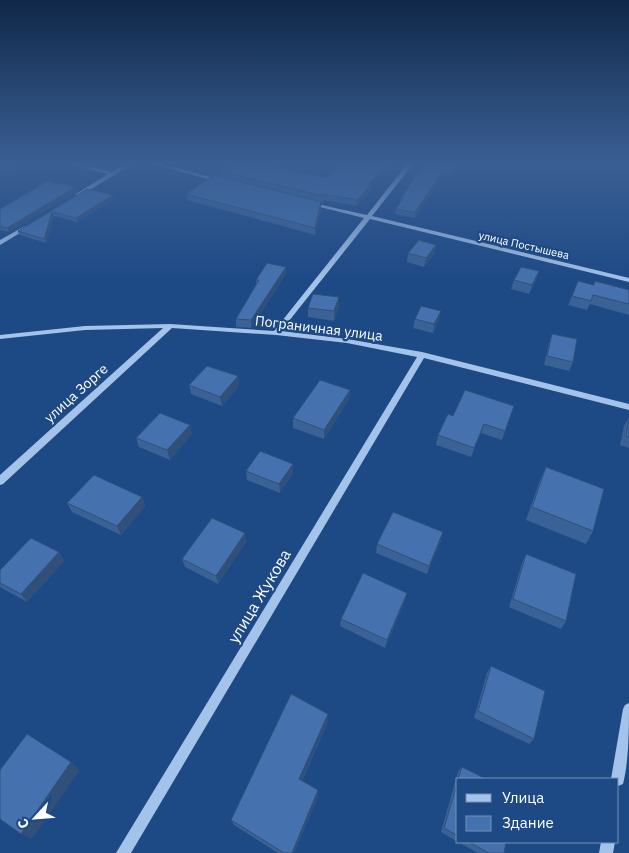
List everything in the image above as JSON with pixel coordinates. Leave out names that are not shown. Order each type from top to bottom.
[{"type":"street","name":"улица Постышева","points":[[308,203],[629,280]]},
{"type":"street","points":[[276,333],[379,203]]},
{"type":"street","points":[[0,244],[32,224]]},
{"type":"street","name":"Пограничная улица","points":[[0,337],[85,328],[170,326],[276,333],[347,341],[422,355],[629,407]]},
{"type":"street","name":"улица Зорге","points":[[0,481],[170,326]]},
{"type":"street","name":"улица Жукова","points":[[123,853],[422,355]]},
{"type":"street","points":[[618,778],[629,709]]},
{"type":"building","points":[[11,203],[49,203],[7,228],[0,226],[0,209]]},
{"type":"building","points":[[64,203],[100,203],[76,218],[52,212],[44,239],[18,231]]},
{"type":"building","points":[[219,203],[321,203],[315,228]]},
{"type":"building","points":[[400,203],[421,203],[415,212],[396,209]]},
{"type":"building","points":[[419,240],[436,245],[426,258],[408,253]]},
{"type":"building","points":[[267,263],[286,267],[251,320],[236,319],[259,280],[256,280]]},
{"type":"building","points":[[521,267],[539,271],[532,285],[514,280]]},
{"type":"building","points":[[578,281],[594,285],[595,281],[629,290],[629,304],[593,295],[591,301],[572,296]]},
{"type":"building","points":[[313,294],[339,297],[334,311],[308,308]]},
{"type":"building","points":[[421,306],[441,311],[434,324],[415,319]]},
{"type":"building","points":[[552,334],[577,339],[573,362],[547,356]]},
{"type":"building","points":[[207,366],[238,376],[220,397],[189,385]]},
{"type":"building","points":[[320,380],[350,390],[324,430],[293,418]]},
{"type":"building","points":[[465,390],[514,406],[505,431],[484,424],[474,448],[438,435],[448,414],[453,416]]},
{"type":"building","points":[[160,413],[190,425],[167,450],[136,438]]},
{"type":"building","points":[[629,417],[629,437],[626,436]]},
{"type":"building","points":[[260,451],[293,464],[279,484],[246,471]]},
{"type":"building","points":[[546,467],[604,489],[593,531],[532,507]]},
{"type":"building","points":[[94,475],[142,497],[117,526],[67,503]]},
{"type":"building","points":[[393,512],[443,532],[429,566],[377,544]]},
{"type":"building","points":[[212,518],[245,533],[216,576],[182,559]]},
{"type":"building","points":[[31,538],[59,552],[21,594],[0,583],[0,570]]},
{"type":"building","points":[[526,554],[576,574],[566,621],[513,599]]},
{"type":"building","points":[[363,573],[407,593],[387,640],[341,619]]},
{"type":"building","points":[[491,666],[545,691],[534,739],[478,711]]},
{"type":"building","points":[[291,694],[328,714],[299,779],[318,790],[292,853],[284,853],[231,820]]},
{"type":"building","points":[[27,734],[71,762],[21,834],[0,819],[0,770]]},
{"type":"building","points":[[462,767],[484,778],[458,778]]},
{"type":"building","points":[[456,788],[456,835],[444,828]]},
{"type":"building","points":[[471,843],[506,843],[504,853],[489,853]]}]
